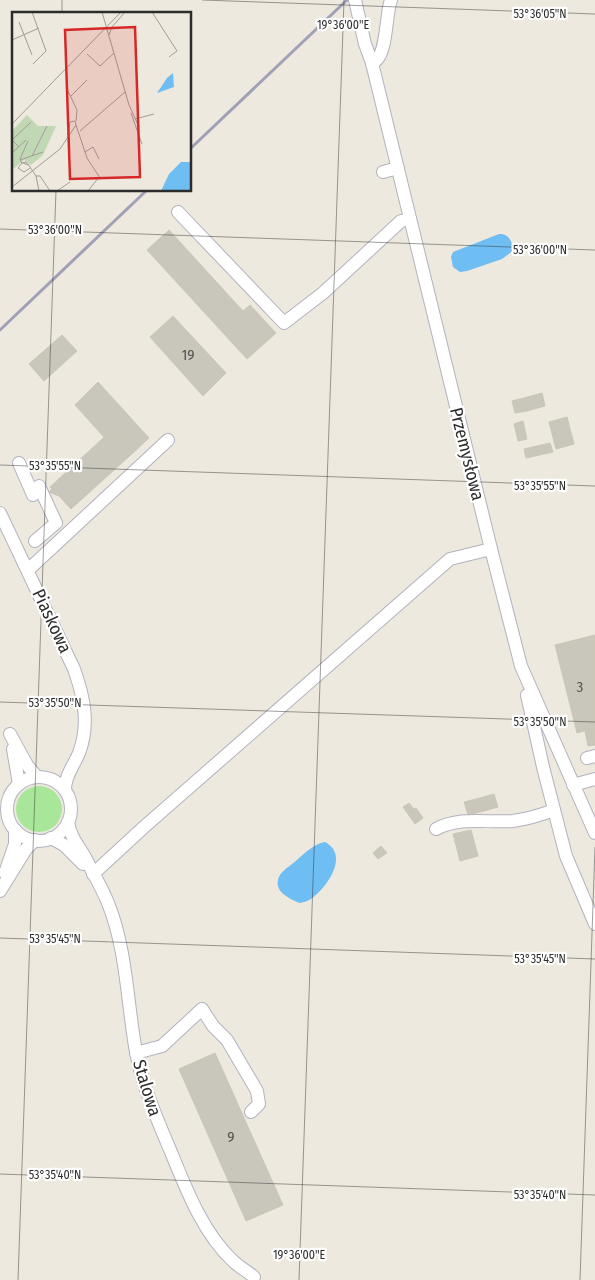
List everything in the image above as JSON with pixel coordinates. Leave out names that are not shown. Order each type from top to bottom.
[{"type":"street","name":"Przemysłowa","points":[[354,0],[365,44],[372,63],[521,666],[595,833]]},
{"type":"street","points":[[372,63],[376,62],[379,58],[383,45],[391,0]]},
{"type":"street","points":[[383,172],[398,168]]},
{"type":"street","points":[[178,212],[284,323],[322,293],[401,221],[410,219]]},
{"type":"street","points":[[28,570],[168,440]]},
{"type":"street","points":[[19,463],[56,523],[35,541]]},
{"type":"street","name":"Piaskowa","points":[[0,513],[74,669],[82,691],[85,705],[83,734],[79,752],[65,783],[65,789]]},
{"type":"street","points":[[93,874],[450,559],[491,550]]},
{"type":"street","points":[[521,666],[543,767],[566,856],[595,924]]},
{"type":"street","points":[[10,734],[27,765],[42,777],[54,780],[65,789],[71,810],[68,822],[58,834],[51,838],[36,840],[21,835],[15,830],[4,810],[11,794],[19,784],[18,769],[10,734]]},
{"type":"street","name":"Piaskowa","points":[[19,784],[30,778],[55,775],[83,734]]},
{"type":"street","points":[[573,785],[595,779]]},
{"type":"street","points":[[436,829],[458,821],[513,821],[534,817],[554,810]]},
{"type":"street","name":"Stalowa","points":[[68,822],[69,830],[108,903],[118,936],[136,1053],[150,1106],[194,1207],[212,1236],[246,1276]]},
{"type":"street","points":[[0,886],[15,844],[15,830]]},
{"type":"street","name":"Stalowa","points":[[51,838],[64,845],[93,874]]},
{"type":"street","points":[[0,891],[26,849],[36,840]]},
{"type":"street","points":[[136,1053],[162,1046],[202,1009],[213,1026],[227,1040],[256,1091],[259,1104],[250,1112]]},
{"type":"green space","points":[[39,786],[52,790],[58,796],[62,809],[58,822],[52,828],[39,832],[26,828],[20,822],[16,809],[20,796],[26,790]]},
{"type":"water","points":[[499,234],[508,237],[514,250],[502,259],[467,271],[460,272],[453,267],[451,257],[453,252]]},
{"type":"water","points":[[325,842],[336,855],[336,863],[329,880],[311,899],[300,903],[282,893],[278,885],[280,875],[310,849]]},
{"type":"building","points":[[169,230],[243,311],[250,305],[276,333],[247,359],[147,250]]},
{"type":"building","points":[[173,316],[226,373],[203,396],[150,337]]},
{"type":"building","points":[[62,335],[77,351],[44,381],[29,364]]},
{"type":"building","points":[[98,382],[149,438],[134,452],[113,429],[104,437],[75,405]]},
{"type":"building","points":[[542,393],[545,406],[527,411],[524,398]]},
{"type":"building","points":[[524,398],[527,411],[515,413],[512,401]]},
{"type":"building","points":[[567,417],[574,444],[556,449],[549,422]]},
{"type":"building","points":[[523,421],[527,439],[518,441],[514,424]]},
{"type":"building","points":[[113,429],[134,452],[71,509],[59,496],[49,492],[52,489],[50,487]]},
{"type":"building","points":[[550,443],[553,452],[526,458],[524,449]]},
{"type":"building","points":[[595,635],[595,728],[577,733],[555,645]]},
{"type":"building","points":[[595,728],[595,745],[588,746],[585,731]]},
{"type":"building","points":[[494,794],[498,807],[484,811],[480,798]]},
{"type":"building","points":[[480,798],[484,811],[468,815],[464,802]]},
{"type":"building","points":[[409,803],[414,809],[416,808],[423,818],[415,824],[403,807]]},
{"type":"building","points":[[471,830],[478,856],[460,861],[453,834]]},
{"type":"building","points":[[381,846],[387,853],[378,859],[373,853]]},
{"type":"building","points":[[215,1053],[283,1205],[246,1221],[179,1069]]},
{"type":"railway","points":[[191,148],[347,0]]},
{"type":"railway","points":[[0,330],[146,191]]}]
